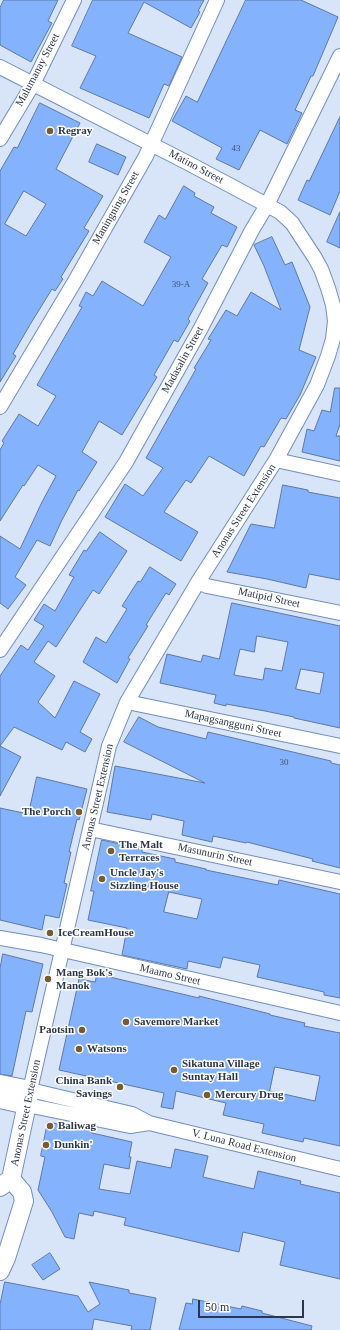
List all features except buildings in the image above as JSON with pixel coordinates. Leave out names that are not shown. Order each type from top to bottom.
[{"type":"main road","points":[[0,1084],[29,1097]]},
{"type":"main road","points":[[0,1099],[29,1097]]},
{"type":"main road","name":"Anonas Street Extension","points":[[0,1271],[6,1258],[24,1201],[22,1192],[6,1183],[29,1097]]},
{"type":"street","name":"Malumanay Street","points":[[0,139],[33,84],[74,0]]},
{"type":"street","name":"Maningning Street","points":[[0,407],[75,281],[152,144],[217,0]]},
{"type":"street","name":"Madasalin Street","points":[[0,650],[126,462],[201,328],[249,236],[267,205],[340,56]]},
{"type":"street","name":"Matino Street","points":[[0,67],[152,144],[280,212],[292,223],[322,269],[338,321]]},
{"type":"street","name":"Anonas Street Extension","points":[[29,1097],[109,746],[127,702],[198,582],[276,460],[317,385],[328,356],[338,321]]},
{"type":"street","points":[[276,460],[340,474]]},
{"type":"street","name":"Matipid Street","points":[[198,582],[207,586],[340,613]]},
{"type":"street","name":"Mapagsangguni Street","points":[[127,702],[340,746]]},
{"type":"street","name":"Masunurin Street","points":[[90,829],[340,882]]},
{"type":"street","name":"Maamo Street","points":[[0,938],[62,950],[340,1013]]},
{"type":"street","name":"V. Luna Road Extension","points":[[29,1097],[132,1114],[149,1123],[340,1169]]},
{"type":"place","name":"Regray","points":[[50,131]]},
{"type":"place","name":"The Porch","points":[[79,812]]},
{"type":"place","name":"The Malt Terraces","points":[[111,851]]},
{"type":"place","name":"Uncle Jay's Sizzling House","points":[[102,879]]},
{"type":"place","name":"IceCreamHouse","points":[[50,933]]},
{"type":"place","name":"Mang Bok's Manok","points":[[48,979]]},
{"type":"place","name":"Savemore Market","points":[[126,1022]]},
{"type":"place","name":"Paotsin","points":[[82,1030]]},
{"type":"place","name":"Watsons","points":[[79,1049]]},
{"type":"place","name":"Sikatuna Village Suntay Hall","points":[[174,1070]]},
{"type":"place","name":"China Bank Savings","points":[[120,1087]]},
{"type":"place","name":"Mercury Drug","points":[[207,1095]]},
{"type":"place","name":"Baliwag","points":[[50,1126]]},
{"type":"place","name":"Dunkin'","points":[[46,1145]]}]
